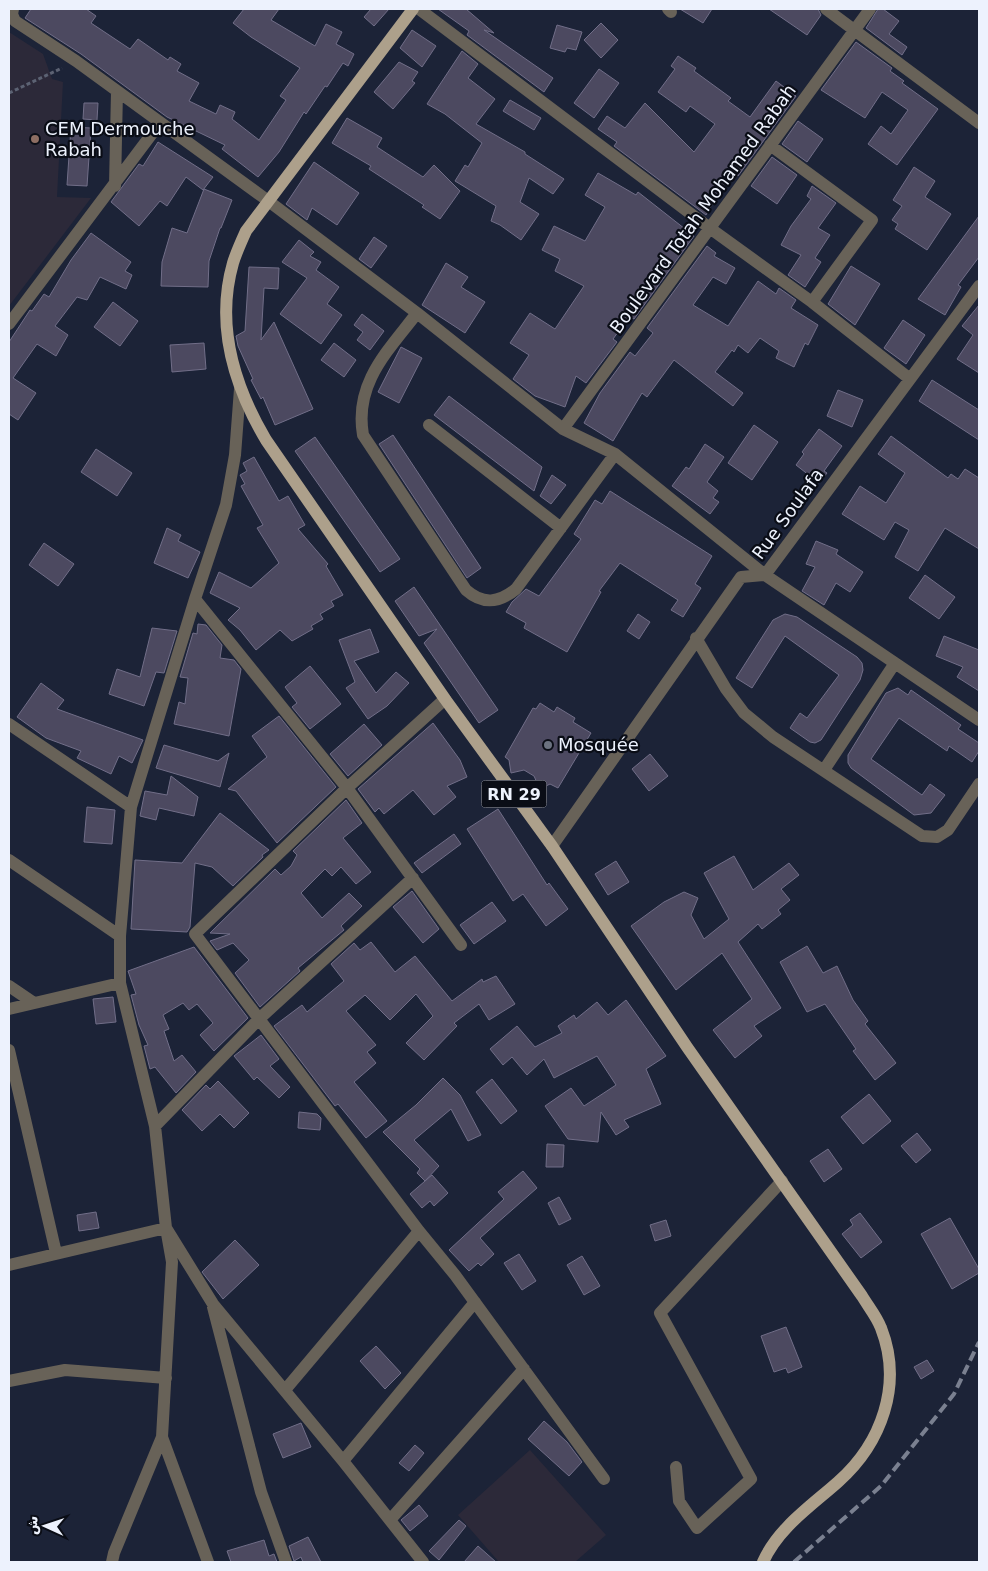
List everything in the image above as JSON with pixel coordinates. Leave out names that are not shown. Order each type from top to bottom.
[{"type":"main road","name":"RN 29","points":[[413,9],[267,200],[246,231],[233,264],[227,302],[227,339],[240,389],[250,413],[266,440],[445,699],[552,846],[687,1046],[862,1296],[881,1327],[889,1355],[890,1389],[882,1423],[863,1452],[840,1480],[800,1515],[782,1534],[763,1562]]},
{"type":"street","points":[[13,9],[12,14],[15,21],[76,61],[267,200],[417,313],[563,429],[615,454],[765,575],[979,720]]},
{"type":"street","points":[[419,9],[711,229],[812,302],[910,379]]},
{"type":"street","points":[[826,9],[979,123]]},
{"type":"street","name":"Boulevard Totah Mohamed Rabah","points":[[563,429],[870,9]]},
{"type":"street","points":[[114,186],[117,91]]},
{"type":"street","points":[[9,324],[160,123]]},
{"type":"street","points":[[770,146],[872,220],[812,302]]},
{"type":"street","name":"Rue Soulafa","points":[[552,846],[696,638],[741,577],[765,575],[979,286]]},
{"type":"street","points":[[417,313],[373,372],[362,399],[360,419],[363,434],[466,590],[475,598],[485,602],[505,598],[516,589],[615,454]]},
{"type":"street","points":[[112,1562],[162,1437],[172,1262],[166,1228],[155,1126],[120,983],[120,936],[131,807],[226,505],[235,455],[240,389]]},
{"type":"street","points":[[429,425],[560,528]]},
{"type":"street","points":[[195,599],[347,788],[461,945]]},
{"type":"street","points":[[696,638],[726,689],[744,713],[773,737],[922,836],[936,837],[948,830],[979,784]]},
{"type":"street","points":[[824,770],[895,663]]},
{"type":"street","points":[[445,699],[347,788],[195,934],[475,1302],[604,1479]]},
{"type":"street","points":[[9,724],[131,807]]},
{"type":"street","points":[[9,860],[120,936]]},
{"type":"street","points":[[155,1126],[259,1019],[413,878]]},
{"type":"street","points":[[9,1010],[120,983]]},
{"type":"street","points":[[9,986],[34,1003]]},
{"type":"street","points":[[9,1050],[56,1254]]},
{"type":"street","points":[[676,1468],[679,1501],[697,1528],[752,1479],[660,1313],[782,1181]]},
{"type":"street","points":[[9,1265],[166,1228]]},
{"type":"street","points":[[166,1228],[213,1304],[343,1461],[423,1562]]},
{"type":"street","points":[[285,1390],[419,1230]]},
{"type":"street","points":[[343,1461],[475,1302]]},
{"type":"street","points":[[213,1304],[261,1492],[286,1562]]},
{"type":"street","points":[[390,1520],[524,1369]]},
{"type":"street","points":[[9,1381],[64,1370],[166,1378]]},
{"type":"street","points":[[162,1437],[208,1562]]},
{"type":"path","points":[[9,93],[76,61]]},
{"type":"shaded area","name":"CEM Dermouche Rabah","points":[[9,32],[43,54],[52,79],[63,82],[57,197],[91,198],[9,306]]},
{"type":"shaded area","points":[[530,1450],[606,1535],[575,1562],[499,1562],[458,1515]]},
{"type":"building","points":[[31,9],[86,9],[96,16],[91,23],[130,49],[138,39],[168,60],[170,57],[181,64],[177,71],[199,83],[189,101],[216,114],[220,105],[235,112],[232,119],[259,140],[286,100],[280,96],[300,68],[251,37],[233,23],[244,9],[279,9],[271,20],[315,46],[326,24],[342,32],[336,44],[354,54],[348,66],[343,63],[306,114],[304,112],[279,152],[258,177],[222,149],[225,145],[167,117],[81,54],[25,18]]},
{"type":"building","points":[[371,9],[389,9],[374,26],[364,17]]},
{"type":"building","points":[[438,9],[466,9],[494,33],[484,30],[553,78],[544,92],[467,35],[469,31]]},
{"type":"building","points":[[680,9],[712,9],[703,23]]},
{"type":"building","points":[[769,9],[818,9],[821,15],[807,35]]},
{"type":"building","points":[[878,9],[883,9],[899,21],[889,34],[907,47],[902,55],[866,28]]},
{"type":"building","points":[[601,23],[618,40],[601,58],[584,40]]},
{"type":"building","points":[[557,25],[582,32],[576,50],[567,48],[565,52],[550,48]]},
{"type":"building","points":[[412,30],[436,46],[422,67],[400,48]]},
{"type":"building","points":[[856,42],[892,68],[890,71],[904,81],[902,83],[938,109],[897,165],[868,144],[881,126],[891,134],[908,110],[882,92],[865,118],[821,90]]},
{"type":"building","points":[[462,51],[478,64],[468,78],[495,99],[476,124],[525,152],[525,154],[564,179],[553,194],[529,178],[520,202],[539,214],[521,240],[491,221],[496,206],[455,181],[465,165],[468,167],[482,143],[445,114],[427,104]]},
{"type":"building","points":[[678,56],[696,68],[694,71],[731,98],[728,101],[750,117],[776,81],[796,96],[738,176],[734,173],[730,175],[706,215],[614,146],[617,142],[598,129],[607,116],[625,128],[645,103],[694,152],[715,124],[690,106],[686,112],[658,92],[675,69],[671,66]]},
{"type":"building","points":[[399,62],[418,72],[412,81],[415,83],[393,109],[374,92]]},
{"type":"building","points":[[599,69],[619,83],[594,118],[574,103]]},
{"type":"building","points":[[510,100],[541,118],[534,130],[503,111]]},
{"type":"building","points":[[84,103],[98,103],[97,120],[83,119]]},
{"type":"building","points":[[347,118],[382,138],[377,147],[423,177],[434,165],[460,191],[440,219],[422,207],[424,205],[369,169],[371,166],[332,143]]},
{"type":"building","points":[[798,121],[823,139],[807,162],[782,144]]},
{"type":"building","points":[[71,127],[91,128],[87,186],[67,185]]},
{"type":"building","points":[[158,142],[213,177],[203,190],[186,177],[167,206],[160,201],[139,226],[111,202],[139,164],[143,166]]},
{"type":"building","points":[[772,157],[797,175],[777,204],[751,186]]},
{"type":"building","points":[[314,162],[359,193],[337,225],[312,208],[307,220],[286,204]]},
{"type":"building","points":[[914,167],[935,181],[925,197],[951,214],[927,250],[895,229],[898,224],[892,220],[902,206],[893,200]]},
{"type":"building","points":[[598,173],[636,195],[638,192],[694,236],[634,319],[629,317],[613,339],[617,342],[586,383],[576,376],[565,407],[535,396],[513,379],[529,355],[510,343],[530,313],[555,329],[584,286],[555,271],[560,259],[542,250],[554,226],[585,241],[605,207],[585,195]]},
{"type":"building","points":[[812,186],[836,203],[818,228],[830,235],[815,258],[821,262],[805,287],[788,275],[801,255],[781,245],[791,226],[811,199],[807,196]]},
{"type":"building","points":[[204,189],[232,200],[209,261],[208,287],[161,286],[162,262],[172,228],[187,233]]},
{"type":"building","points":[[979,216],[979,257],[958,285],[961,287],[945,315],[918,299]]},
{"type":"building","points":[[91,233],[131,262],[125,271],[132,275],[126,289],[100,277],[87,300],[77,297],[55,326],[68,335],[56,356],[37,344],[13,378],[36,393],[18,420],[9,414],[9,342],[30,310],[32,311],[44,294],[49,297],[71,260]]},
{"type":"building","points":[[374,237],[387,246],[371,268],[359,259]]},
{"type":"building","points":[[299,240],[314,252],[310,256],[321,262],[316,270],[339,287],[327,304],[342,315],[321,344],[280,314],[307,278],[282,262]]},
{"type":"building","points":[[707,246],[716,253],[714,256],[735,268],[726,284],[713,277],[693,305],[728,326],[758,281],[776,294],[779,288],[796,300],[791,308],[818,325],[808,345],[805,343],[794,367],[776,358],[779,351],[760,338],[748,353],[738,345],[734,352],[732,350],[715,372],[743,393],[733,406],[674,360],[647,397],[642,393],[613,441],[584,423],[600,393],[630,352],[635,356],[653,333],[647,328]]},
{"type":"building","points":[[446,263],[468,277],[461,287],[485,302],[465,333],[422,305]]},
{"type":"building","points":[[851,266],[880,284],[855,325],[828,304]]},
{"type":"building","points":[[249,267],[279,268],[278,289],[264,288],[261,340],[274,322],[313,409],[275,425],[263,397],[261,399],[251,380],[253,379],[238,346],[236,336],[245,331]]},
{"type":"building","points":[[113,302],[138,321],[120,346],[94,327]]},
{"type":"building","points":[[979,305],[979,373],[957,359],[973,335],[962,326]]},
{"type":"building","points":[[362,314],[384,331],[370,350],[357,340],[363,332],[354,325]]},
{"type":"building","points":[[903,320],[925,335],[906,364],[884,348]]},
{"type":"building","points":[[204,343],[206,369],[172,372],[170,345]]},
{"type":"building","points":[[334,343],[356,360],[344,377],[321,360]]},
{"type":"building","points":[[401,347],[422,358],[399,403],[378,392]]},
{"type":"building","points":[[932,380],[979,410],[979,440],[919,401]]},
{"type":"building","points":[[838,390],[863,400],[852,427],[827,416]]},
{"type":"building","points":[[449,396],[542,467],[534,491],[434,415]]},
{"type":"building","points":[[754,425],[778,442],[752,480],[728,463]]},
{"type":"building","points":[[819,429],[842,446],[824,471],[827,473],[819,483],[796,465],[804,454],[802,452]]},
{"type":"building","points":[[393,435],[481,568],[467,578],[379,444]]},
{"type":"building","points":[[891,436],[948,478],[951,474],[958,479],[965,469],[979,478],[979,549],[945,528],[918,571],[895,557],[909,530],[895,522],[884,540],[842,514],[860,486],[886,503],[905,473],[878,454]]},
{"type":"building","points":[[315,437],[400,559],[380,572],[295,451]]},
{"type":"building","points":[[705,444],[724,457],[707,482],[718,491],[713,498],[719,502],[710,514],[672,486],[686,467],[689,469]]},
{"type":"building","points":[[96,449],[132,473],[117,496],[81,472]]},
{"type":"building","points":[[254,457],[279,501],[288,496],[305,525],[298,529],[328,564],[326,566],[343,595],[331,601],[334,606],[320,614],[323,619],[311,626],[313,629],[292,641],[280,630],[256,650],[240,630],[228,620],[240,608],[210,593],[219,572],[251,588],[279,563],[257,528],[263,525],[241,486],[245,484],[240,475],[247,471],[243,463]]},
{"type":"building","points":[[552,475],[566,485],[551,504],[540,496]]},
{"type":"building","points":[[610,491],[712,556],[695,584],[701,588],[683,617],[671,610],[678,600],[620,563],[599,591],[601,592],[567,652],[524,628],[526,623],[506,612],[512,602],[526,589],[539,596],[581,539],[574,534],[595,500],[602,504]]},
{"type":"building","points":[[167,528],[181,535],[178,541],[200,552],[188,578],[154,563]]},
{"type":"building","points":[[816,541],[838,550],[836,554],[863,572],[850,592],[836,583],[824,605],[802,591],[815,567],[806,564]]},
{"type":"building","points":[[44,543],[74,564],[58,586],[29,565]]},
{"type":"building","points":[[925,575],[955,597],[939,619],[909,598]]},
{"type":"building","points":[[414,587],[498,710],[479,723],[424,643],[437,629],[419,636],[395,601]]},
{"type":"building","points":[[638,614],[650,622],[639,639],[627,631]]},
{"type":"building","points":[[785,614],[797,617],[857,657],[862,663],[863,670],[860,680],[821,740],[815,743],[810,742],[790,728],[800,713],[807,718],[839,675],[785,636],[752,688],[736,678],[773,620]]},
{"type":"building","points":[[198,624],[206,625],[222,645],[220,658],[234,660],[241,669],[229,736],[174,724],[179,702],[185,704],[188,678],[180,677],[193,633],[197,634]]},
{"type":"building","points":[[152,628],[177,631],[164,673],[156,672],[144,706],[109,694],[117,669],[140,677]]},
{"type":"building","points":[[370,629],[379,652],[354,661],[376,693],[396,672],[409,683],[387,706],[368,719],[346,688],[355,682],[339,640]]},
{"type":"building","points":[[944,636],[979,650],[979,691],[957,677],[963,667],[936,656]]},
{"type":"building","points":[[310,666],[341,704],[310,729],[292,707],[297,703],[285,687]]},
{"type":"building","points":[[41,683],[64,700],[57,709],[143,740],[132,763],[119,756],[111,774],[77,758],[81,751],[46,738],[17,717]]},
{"type":"building","points":[[898,688],[908,695],[911,690],[961,725],[958,729],[979,743],[979,751],[972,762],[949,746],[947,751],[899,718],[871,759],[922,795],[930,784],[945,795],[931,813],[914,815],[851,768],[848,763],[848,755],[886,693]]},
{"type":"building","name":"Mosquée","points":[[540,703],[554,712],[557,707],[575,718],[573,722],[591,733],[558,788],[550,784],[542,788],[538,785],[534,776],[524,770],[511,773],[509,760],[505,757],[533,708],[536,709]]},
{"type":"building","points":[[279,716],[336,787],[277,843],[236,791],[228,789],[267,757],[252,736]]},
{"type":"building","points":[[433,723],[460,760],[467,777],[447,786],[456,797],[434,815],[413,790],[384,814],[379,808],[375,812],[358,789]]},
{"type":"building","points":[[364,724],[382,745],[348,776],[330,754]]},
{"type":"building","points":[[164,745],[218,761],[229,753],[220,787],[156,768]]},
{"type":"building","points":[[650,754],[668,776],[649,791],[632,769]]},
{"type":"building","points":[[171,776],[198,797],[194,816],[159,808],[156,820],[140,816],[145,791],[167,795]]},
{"type":"building","points":[[346,800],[362,823],[343,838],[371,872],[356,884],[341,867],[332,876],[325,869],[301,893],[322,918],[349,893],[362,906],[341,926],[344,930],[298,968],[300,971],[260,1007],[235,973],[249,960],[233,943],[217,950],[210,941],[230,934],[210,933],[275,869],[281,875],[291,866],[297,855],[293,851]]},
{"type":"building","points":[[87,807],[115,810],[112,844],[84,842]]},
{"type":"building","points":[[498,809],[547,885],[549,883],[568,909],[546,926],[523,894],[513,901],[467,829]]},
{"type":"building","points":[[220,813],[269,850],[233,886],[212,867],[195,863],[190,927],[187,932],[131,929],[135,860],[182,863]]},
{"type":"building","points":[[454,834],[461,844],[422,873],[414,863]]},
{"type":"building","points":[[734,856],[753,890],[789,863],[799,875],[781,889],[790,900],[778,910],[781,914],[762,929],[758,924],[738,942],[781,1008],[754,1026],[762,1036],[735,1058],[713,1030],[752,999],[722,953],[676,990],[631,926],[664,902],[684,892],[698,898],[691,915],[704,939],[729,919],[704,873]]},
{"type":"building","points":[[616,861],[629,882],[608,895],[595,874]]},
{"type":"building","points":[[412,891],[439,929],[423,943],[393,907]]},
{"type":"building","points":[[492,902],[506,921],[474,944],[460,925]]},
{"type":"building","points":[[371,942],[395,972],[415,956],[452,1001],[482,979],[483,982],[496,976],[515,1004],[489,1020],[479,1004],[454,1023],[457,1026],[424,1060],[406,1043],[433,1016],[416,994],[390,1020],[365,995],[346,1011],[376,1045],[367,1052],[376,1063],[354,1082],[387,1121],[366,1138],[338,1104],[335,1106],[274,1026],[302,1005],[307,1012],[344,981],[331,964],[354,943],[360,950]]},
{"type":"building","points":[[807,946],[823,973],[837,966],[853,1000],[868,1021],[865,1024],[896,1063],[875,1080],[853,1051],[856,1049],[825,1004],[807,1012],[780,962]]},
{"type":"building","points":[[194,947],[248,1018],[214,1051],[200,1035],[213,1023],[197,1004],[189,1010],[183,1003],[163,1015],[169,1029],[164,1031],[174,1061],[182,1055],[196,1072],[176,1093],[155,1067],[150,1069],[144,1046],[148,1045],[139,1025],[131,995],[136,994],[128,971]]},
{"type":"building","points":[[113,997],[116,1022],[96,1024],[93,999]]},
{"type":"building","points":[[626,1000],[666,1056],[646,1069],[661,1104],[624,1120],[629,1127],[616,1135],[601,1112],[598,1142],[568,1139],[545,1106],[571,1088],[584,1106],[616,1085],[597,1056],[554,1078],[544,1059],[527,1075],[512,1057],[503,1065],[490,1049],[517,1026],[535,1047],[562,1033],[558,1026],[574,1015],[576,1019],[597,1002],[608,1015]]},
{"type":"building","points":[[261,1035],[279,1059],[270,1066],[290,1087],[279,1098],[257,1077],[254,1080],[234,1056]]},
{"type":"building","points":[[443,1078],[460,1095],[481,1135],[468,1141],[451,1109],[414,1140],[439,1166],[425,1181],[417,1173],[420,1169],[383,1132],[416,1105]]},
{"type":"building","points":[[492,1079],[517,1111],[501,1124],[476,1092]]},
{"type":"building","points":[[218,1081],[249,1113],[234,1128],[220,1114],[202,1131],[182,1110],[206,1085],[210,1089]]},
{"type":"building","points":[[869,1094],[891,1121],[863,1144],[841,1117]]},
{"type":"building","points":[[299,1112],[317,1114],[321,1118],[320,1130],[298,1128]]},
{"type":"building","points":[[917,1133],[931,1150],[916,1163],[901,1146]]},
{"type":"building","points":[[547,1144],[564,1145],[563,1167],[546,1167]]},
{"type":"building","points":[[828,1149],[842,1169],[824,1182],[810,1161]]},
{"type":"building","points":[[523,1171],[537,1188],[480,1238],[494,1254],[481,1266],[478,1263],[469,1271],[449,1250],[504,1199],[498,1192]]},
{"type":"building","points":[[432,1175],[448,1193],[434,1206],[430,1201],[422,1208],[410,1194]]},
{"type":"building","points":[[559,1197],[571,1219],[559,1225],[548,1203]]},
{"type":"building","points":[[96,1212],[99,1228],[79,1231],[77,1215]]},
{"type":"building","points":[[860,1213],[882,1242],[861,1258],[842,1234],[853,1225],[850,1220]]},
{"type":"building","points":[[950,1218],[979,1269],[979,1273],[952,1289],[921,1234]]},
{"type":"building","points":[[666,1220],[671,1236],[655,1241],[650,1225]]},
{"type":"building","points":[[235,1240],[259,1265],[223,1299],[202,1272]]},
{"type":"building","points":[[519,1254],[536,1281],[522,1290],[504,1263]]},
{"type":"building","points":[[582,1256],[600,1286],[584,1295],[567,1265]]},
{"type":"building","points":[[786,1327],[802,1367],[788,1373],[786,1368],[774,1372],[761,1336]]},
{"type":"building","points":[[376,1346],[401,1373],[385,1389],[360,1361]]},
{"type":"building","points":[[927,1360],[934,1371],[921,1379],[914,1367]]},
{"type":"building","points":[[544,1421],[567,1442],[582,1462],[569,1476],[528,1439]]},
{"type":"building","points":[[301,1423],[311,1447],[283,1458],[273,1434]]},
{"type":"building","points":[[415,1445],[424,1453],[409,1471],[399,1463]]},
{"type":"building","points":[[419,1505],[428,1516],[410,1531],[401,1520]]},
{"type":"building","points":[[459,1520],[466,1526],[439,1560],[429,1551]]},
{"type":"building","points":[[308,1537],[321,1562],[303,1562],[301,1557],[294,1561],[289,1546]]},
{"type":"building","points":[[264,1540],[269,1556],[274,1554],[277,1562],[231,1562],[227,1551]]},
{"type":"building","points":[[478,1546],[496,1562],[464,1562]]},
{"type":"railway","points":[[794,1562],[881,1486],[954,1394],[979,1342]]},
{"type":"place","name":"CEM Dermouche Rabah","points":[[35,139]]},
{"type":"place","name":"Mosquée","points":[[548,745]]}]
